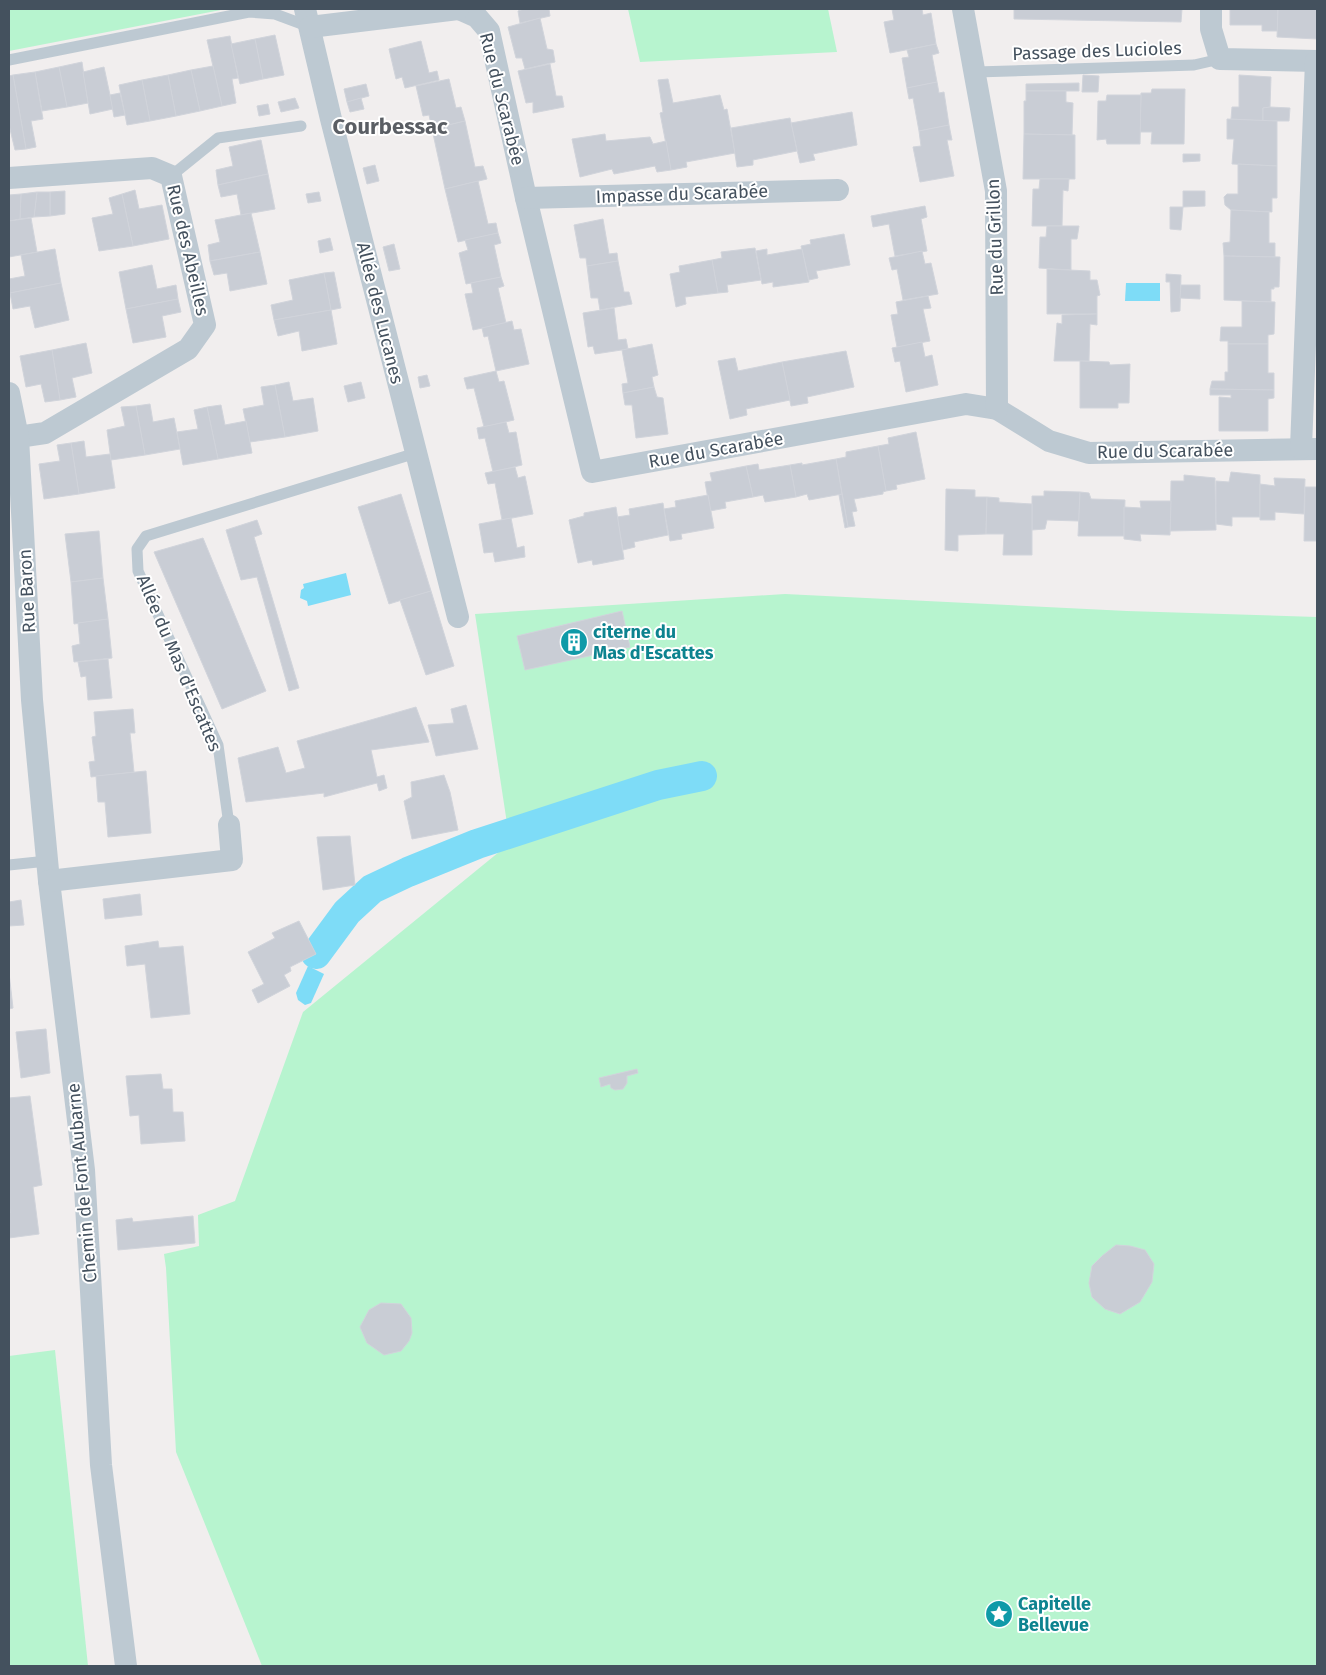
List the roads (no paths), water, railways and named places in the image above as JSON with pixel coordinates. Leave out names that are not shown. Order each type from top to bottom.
[{"type":"street","name":"Rue du Scarabée","points":[[307,18],[458,9],[477,17],[489,31],[526,198],[592,472],[966,404],[997,408],[1049,441],[1089,453],[1309,448]]},
{"type":"street","name":"Rue du Grillon","points":[[963,9],[976,72],[996,191],[997,408]]},
{"type":"street","points":[[1211,9],[1211,29],[1220,59],[1317,61],[1309,448]]},
{"type":"street","name":"Allée des Lucanes","points":[[307,18],[458,616]]},
{"type":"street","name":"Rue des Abeilles","points":[[9,178],[152,168],[170,176],[205,325],[188,349],[46,433],[18,437]]},
{"type":"street","name":"Impasse du Scarabée","points":[[526,198],[838,190]]},
{"type":"street","name":"Rue Baron","points":[[9,393],[18,437],[18,608],[32,700]]},
{"type":"street","name":"Chemin de Font Aubarne","points":[[32,700],[48,871],[84,1170],[101,1465],[126,1666]]},
{"type":"street","name":"Allée du Mas d'Escattes","points":[[48,871],[232,860],[229,825]]},
{"type":"lane","points":[[9,60],[249,12],[307,18]]},
{"type":"lane","name":"Passage des Lucioles","points":[[976,72],[1194,65],[1220,59]]},
{"type":"lane","points":[[170,176],[218,138],[301,126]]},
{"type":"lane","name":"Allée du Mas d'Escattes","points":[[229,825],[218,745],[138,571],[137,548],[146,536],[416,453]]},
{"type":"lane","points":[[9,865],[48,871]]},
{"type":"water","points":[[1126,283],[1160,283],[1160,301],[1125,301]]},
{"type":"water","points":[[346,573],[351,595],[308,606],[307,601],[300,598],[301,590],[304,588],[303,584]]},
{"type":"water","points":[[308,966],[324,974],[311,1003],[305,1005],[298,1000],[296,993]]},
{"type":"waterway","points":[[316,954],[347,912],[372,889],[408,872],[477,844],[658,785],[702,776]]},
{"type":"place","name":"citerne du Mas d'Escattes","points":[[574,642]]},
{"type":"place","name":"Capitelle Bellevue","points":[[999,1614]]},
{"type":"district","name":"Courbessac","points":[[390,126]]}]
